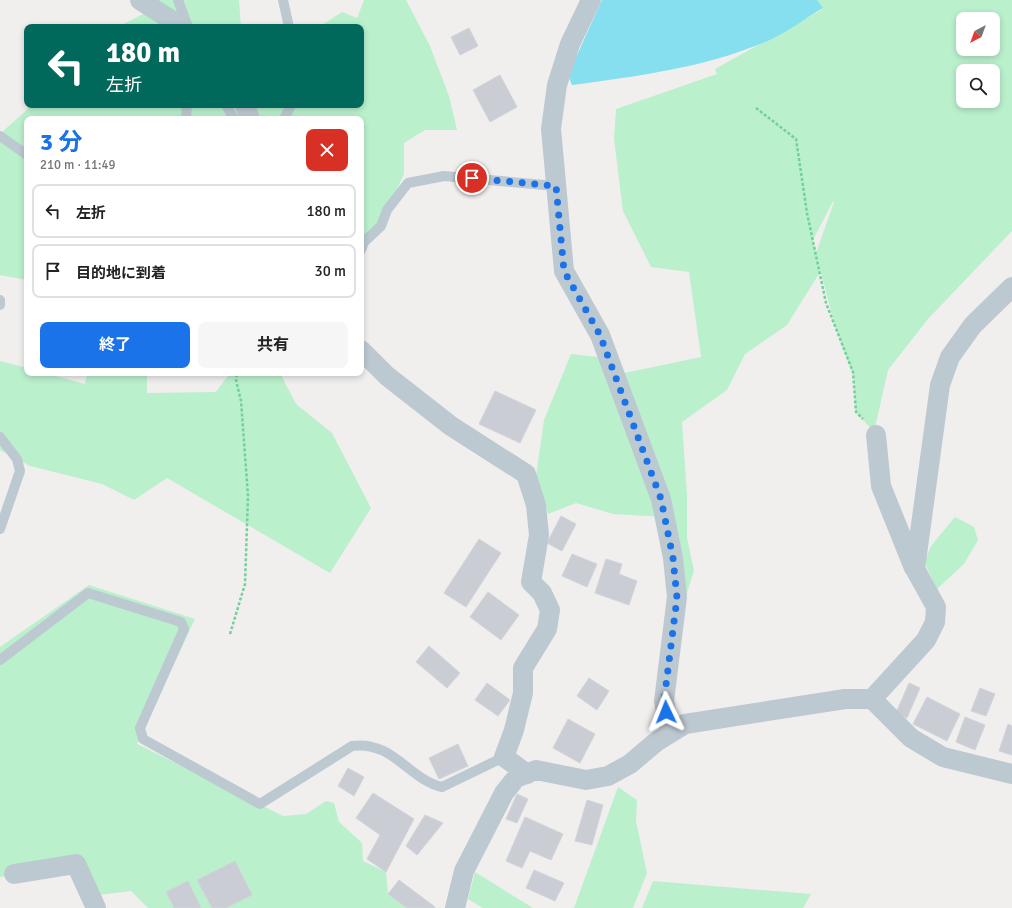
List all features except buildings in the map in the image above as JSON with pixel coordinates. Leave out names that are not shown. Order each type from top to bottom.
[{"type":"street","points":[[140,0],[177,24]]},
{"type":"street","points":[[591,0],[570,44],[557,85],[551,129],[564,271],[600,335],[661,499],[673,558],[677,598],[664,701],[670,733]]},
{"type":"street","points":[[915,569],[940,385],[950,357],[973,325],[1012,287]]},
{"type":"street","points":[[364,353],[387,376],[451,426],[526,474],[536,505],[539,534],[531,582],[542,593],[550,610],[547,629],[523,668],[523,692],[514,730],[504,757],[527,774]]},
{"type":"street","points":[[455,908],[464,871],[504,793],[516,778],[536,770],[586,780],[608,776],[630,764],[656,742],[685,724],[845,700],[872,699],[926,640],[935,622],[936,607],[915,569],[881,486],[876,435]]},
{"type":"street","points":[[872,699],[911,738],[943,756],[1012,774]]},
{"type":"street","points":[[14,874],[76,864],[96,908]]},
{"type":"lane","points":[[178,0],[187,24]]},
{"type":"lane","points":[[283,0],[288,24]]},
{"type":"lane","points":[[0,136],[24,153]]},
{"type":"lane","points":[[364,242],[381,226],[387,210],[408,183],[444,176],[556,186]]},
{"type":"lane","points":[[0,300],[0,305]]},
{"type":"lane","points":[[0,437],[17,459],[20,472],[0,529]]},
{"type":"lane","points":[[0,660],[88,593],[181,622],[184,628],[140,728],[143,739],[260,804],[352,746],[365,744],[395,757],[432,785],[442,787],[504,757]]},
{"type":"path","points":[[756,108],[796,139],[807,213],[826,303],[853,372],[856,412],[876,435]]},
{"type":"path","points":[[230,634],[245,584],[248,496],[241,401],[236,380],[237,376]]},
{"type":"green space","points":[[152,0],[239,0],[241,24],[124,24],[147,12]]},
{"type":"green space","points":[[364,0],[406,0],[430,46],[449,96],[457,130],[425,130],[404,143],[404,174],[373,241],[364,242],[364,116],[249,116],[247,108],[364,108],[364,24],[324,24],[342,12],[357,18]]},
{"type":"green space","points":[[817,0],[1012,0],[1012,231],[928,319],[888,370],[874,432],[856,412],[854,378],[835,326],[817,258],[820,272],[787,325],[745,354],[727,390],[682,422],[687,495],[687,538],[694,571],[681,611],[675,566],[615,375],[701,357],[689,272],[651,267],[623,211],[614,139],[616,109],[717,74],[715,69],[823,9]],"holes":[[[833,201],[834,202],[816,253],[813,240]]]},
{"type":"green space","points":[[29,108],[246,108],[247,116],[24,116],[24,279],[0,275],[0,134]]},
{"type":"green space","points":[[571,354],[598,357],[665,517],[613,514],[576,503],[548,514],[536,476],[544,420]]},
{"type":"green space","points":[[0,361],[24,367],[24,376],[56,376],[85,384],[86,376],[147,376],[147,393],[216,392],[228,376],[282,376],[296,404],[332,433],[371,508],[330,573],[167,478],[134,500],[102,484],[30,466],[0,450]]},
{"type":"green space","points":[[955,517],[974,527],[978,540],[964,564],[937,589],[924,562],[931,546]]},
{"type":"green space","points":[[89,585],[195,619],[137,744],[283,816],[306,814],[326,801],[334,803],[339,822],[362,843],[363,861],[386,872],[388,894],[407,908],[148,908],[131,891],[90,896],[76,864],[0,877],[0,647]]},
{"type":"green space","points":[[618,787],[637,800],[636,821],[647,873],[633,908],[574,908]]},
{"type":"green space","points":[[475,872],[533,908],[483,908],[468,899]]},
{"type":"green space","points":[[653,881],[811,894],[803,908],[642,908]]},
{"type":"water","points":[[602,0],[817,0],[823,8],[772,39],[742,51],[694,65],[670,70],[572,85],[568,75]]},
{"type":"route","points":[[472,178],[556,186],[564,271],[600,335],[661,499],[673,558],[677,598],[664,701],[666,712]]}]
